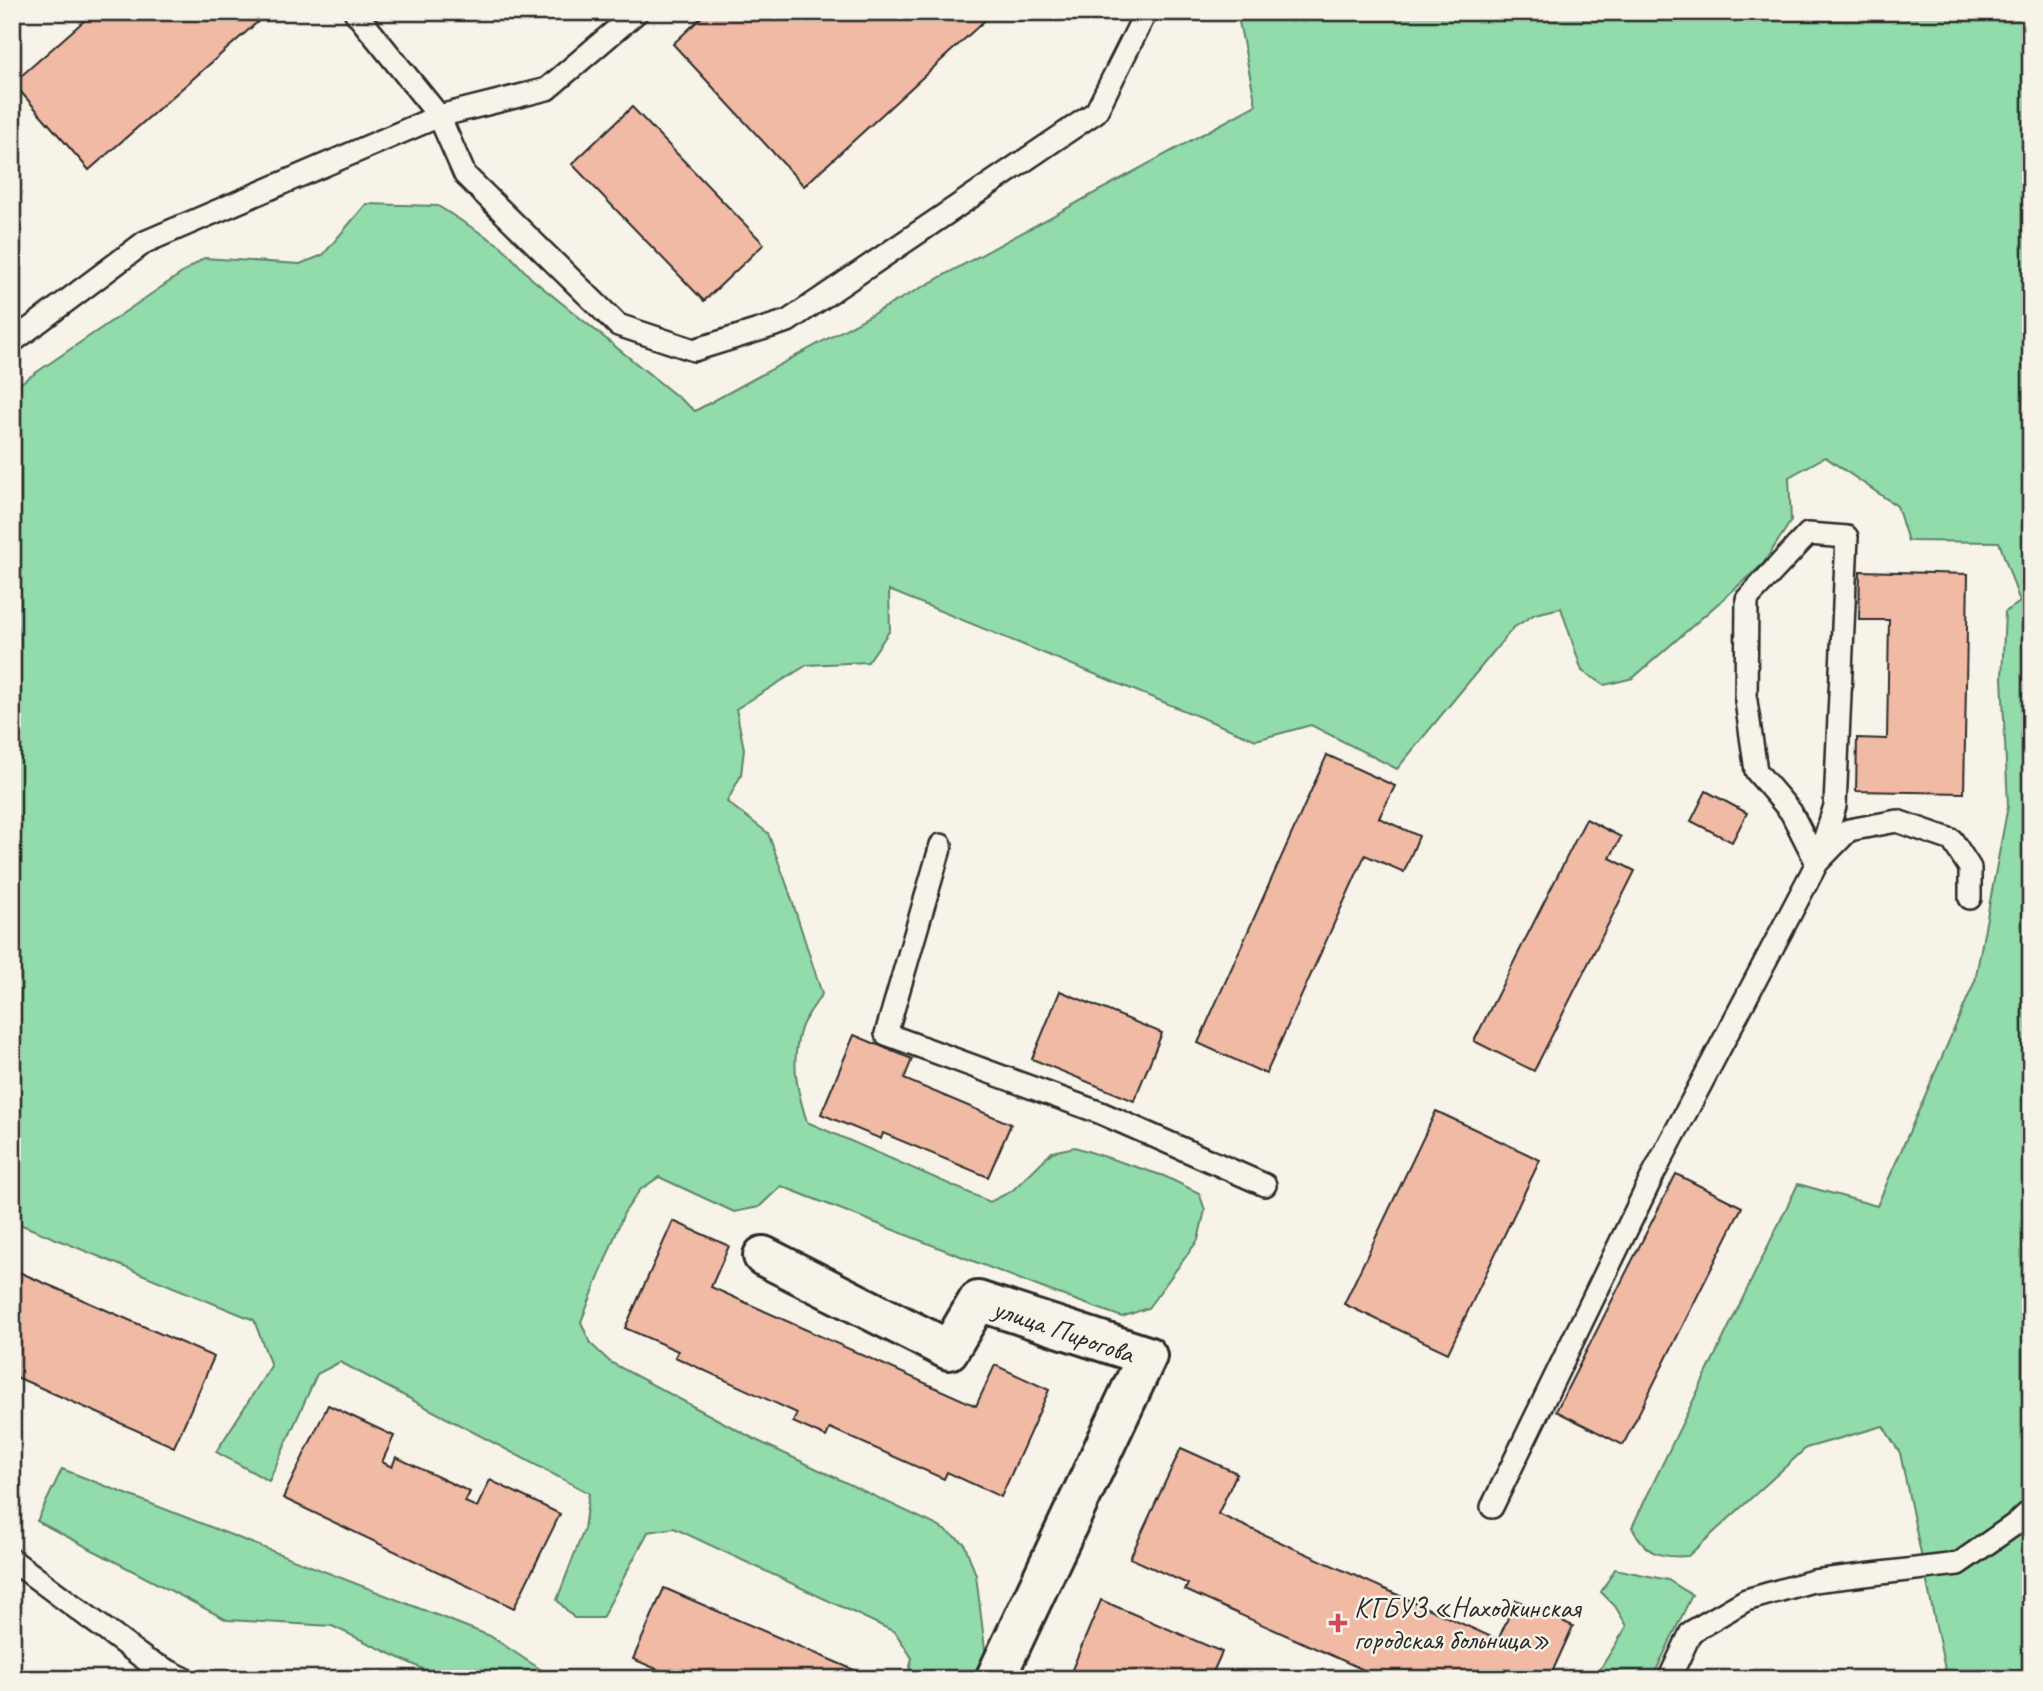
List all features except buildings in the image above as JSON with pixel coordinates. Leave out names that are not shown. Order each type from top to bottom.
[{"type":"street","name":"улица Пирогова","points":[[763,1256],[949,1350],[978,1301],[1147,1356],[995,1679]]},
{"type":"lane","points":[[355,12],[439,117],[466,175],[618,325],[694,350],[788,321],[1096,112],[1146,12]]},
{"type":"lane","points":[[12,342],[145,242],[439,117],[547,89],[637,12]]},
{"type":"lane","points":[[1492,1507],[1654,1173],[1817,863],[1835,806],[1847,537],[1808,534],[1747,599],[1746,701],[1756,771],[1791,812],[1817,863]]},
{"type":"lane","points":[[1817,863],[1849,830],[1897,821],[1952,840],[1970,868],[1970,898]]},
{"type":"lane","points":[[941,845],[886,1034],[1101,1113],[1265,1185]]},
{"type":"lane","points":[[1669,1679],[1691,1632],[1746,1600],[1813,1581],[1958,1564],[2031,1510]]},
{"type":"lane","points":[[12,1560],[146,1660],[185,1679]]},
{"type":"green space","points":[[1237,12],[2031,12],[2031,1679],[1947,1679],[1900,1453],[1883,1426],[1806,1448],[1688,1556],[1661,1555],[1648,1549],[1632,1527],[1798,1184],[1877,1206],[1975,981],[2008,806],[2002,677],[2005,612],[2020,602],[1999,542],[1908,541],[1897,506],[1825,457],[1789,477],[1791,521],[1763,564],[1633,678],[1605,685],[1582,671],[1561,608],[1535,614],[1513,628],[1397,769],[1311,725],[1256,740],[889,590],[890,630],[868,662],[807,665],[736,709],[744,749],[741,775],[727,802],[768,833],[822,994],[803,1024],[796,1053],[798,1087],[807,1122],[990,1202],[1012,1191],[1052,1152],[1075,1147],[1164,1176],[1199,1193],[1205,1210],[1198,1240],[1148,1308],[1122,1317],[781,1186],[759,1207],[734,1212],[659,1177],[640,1190],[624,1213],[581,1322],[590,1343],[610,1362],[758,1441],[938,1526],[964,1543],[976,1575],[986,1657],[975,1679],[907,1679],[912,1658],[895,1632],[674,1528],[648,1532],[602,1618],[574,1618],[557,1600],[584,1529],[589,1493],[340,1362],[317,1374],[269,1481],[216,1452],[271,1366],[254,1320],[12,1221],[12,389],[204,258],[300,264],[323,255],[366,204],[438,206],[501,246],[532,279],[695,411],[1256,105]]},
{"type":"green space","points":[[62,1469],[490,1636],[555,1679],[444,1679],[332,1626],[227,1620],[37,1521]]},
{"type":"green space","points":[[1615,1569],[1668,1580],[1692,1595],[1652,1679],[1594,1679],[1627,1626],[1615,1606],[1601,1592]]},
{"type":"place","name":"КГБУЗ «Находкинская городская больница»","points":[[1338,1623]]}]
